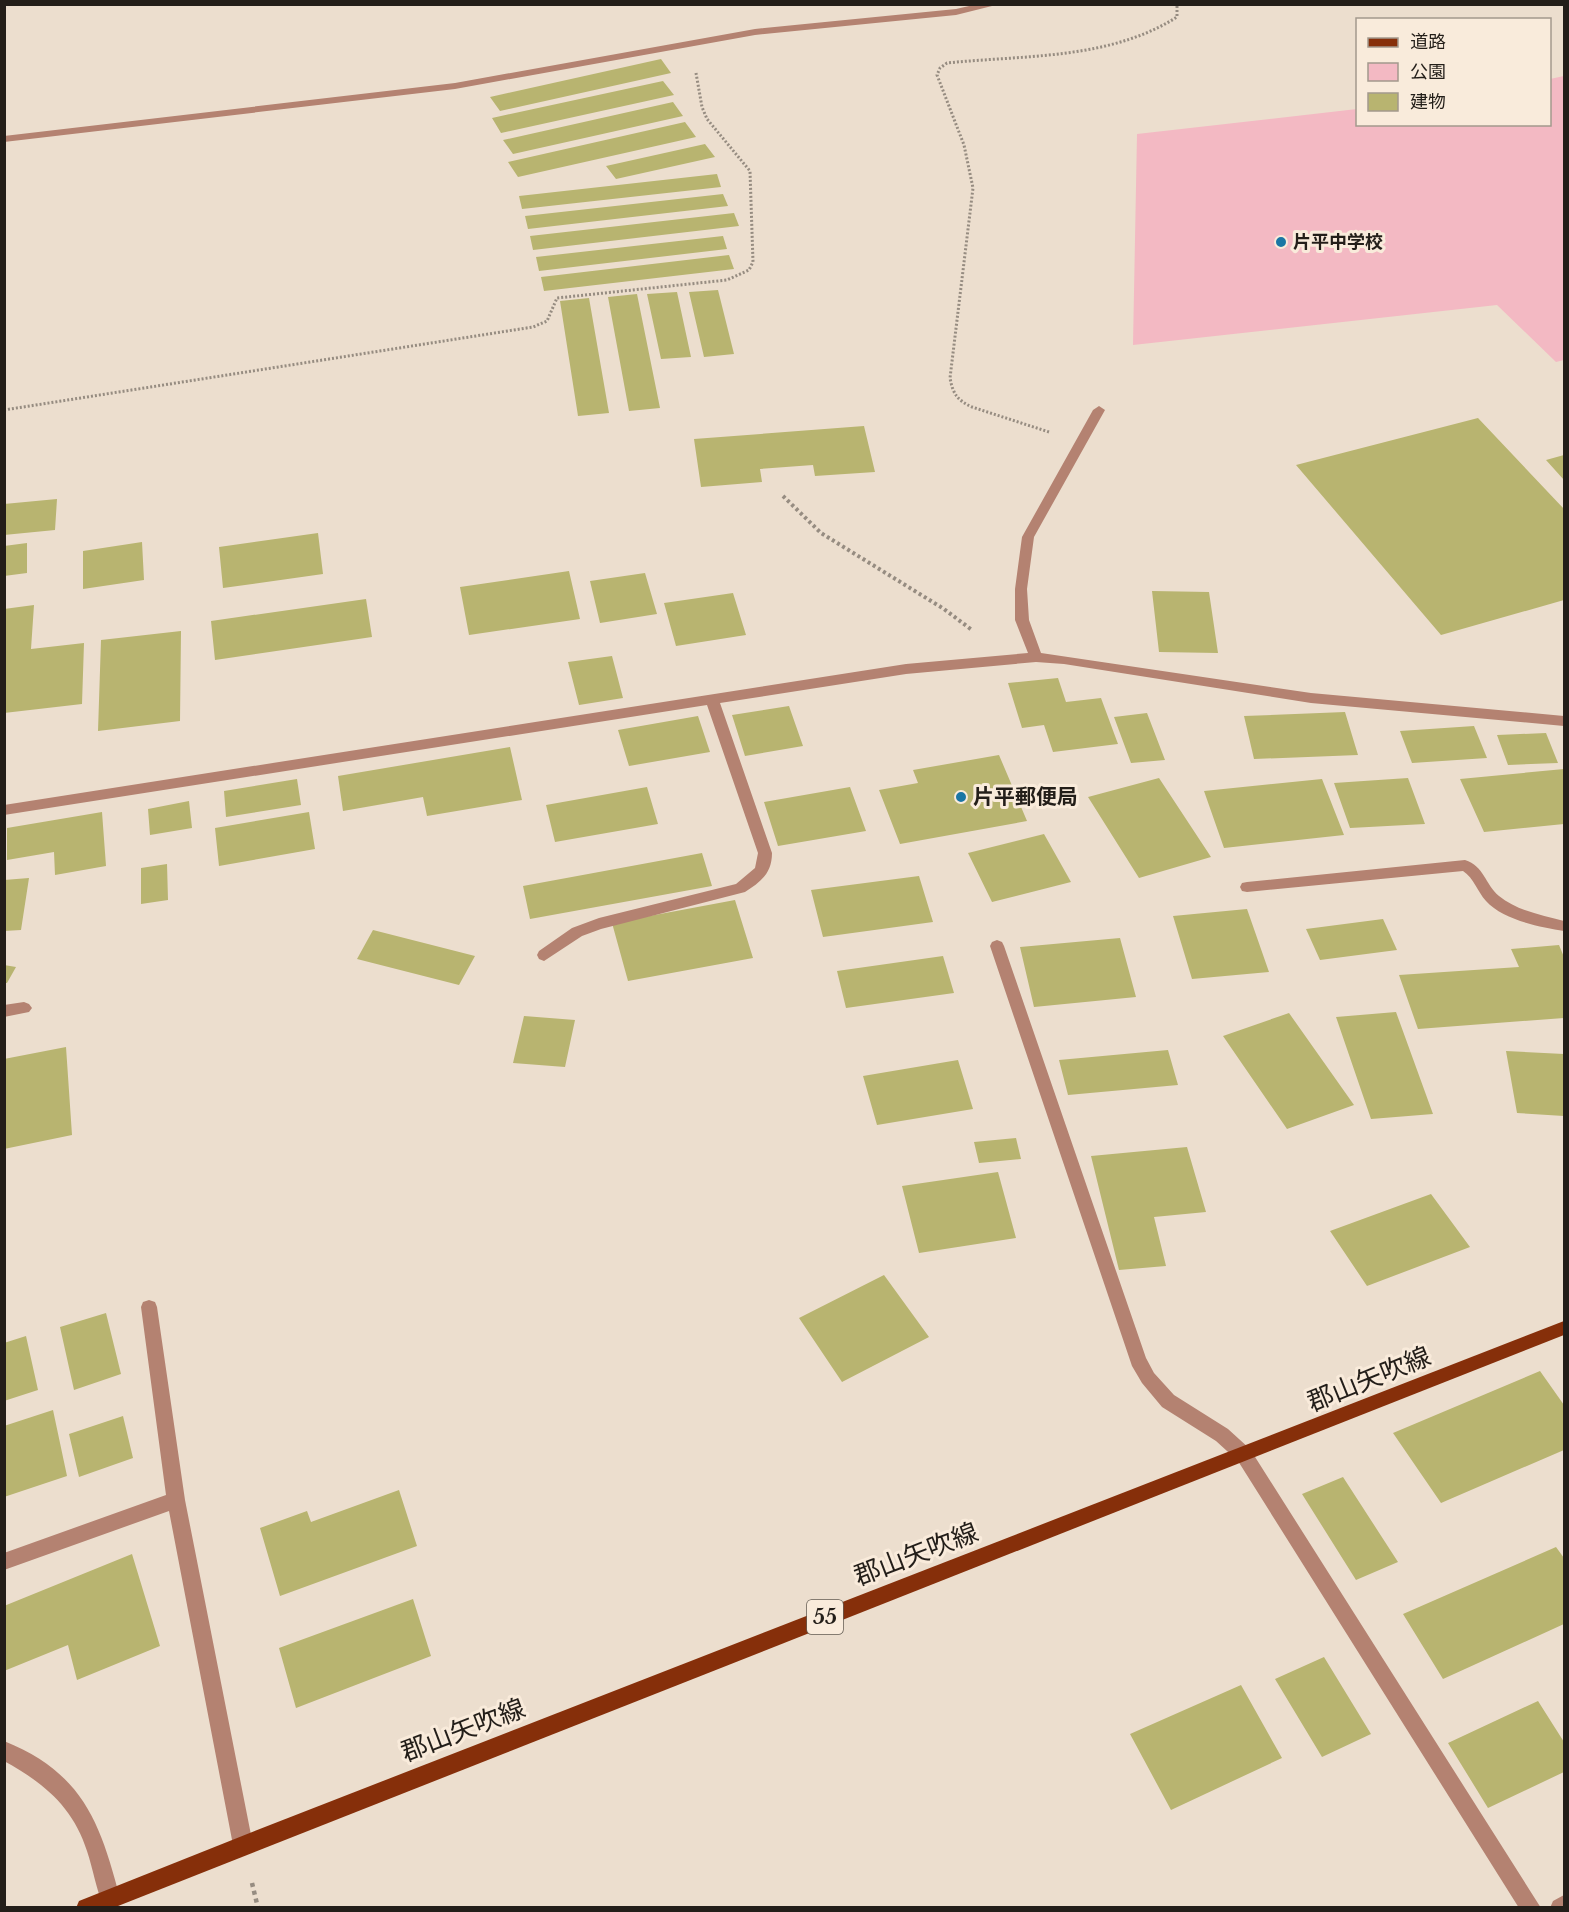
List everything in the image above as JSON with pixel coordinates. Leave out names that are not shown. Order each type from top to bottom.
[{"type":"main road","name":"郡山矢吹線","points":[[86,1908],[1564,1328]]},
{"type":"street","points":[[4,139],[455,86],[780,28],[956,12],[995,4]]},
{"type":"street","points":[[1036,657],[1022,620],[1021,589],[1028,537],[1099,410]]},
{"type":"street","points":[[4,810],[906,669],[1036,657],[1064,659],[1311,698],[1564,720]]},
{"type":"street","points":[[544,955],[577,932],[599,924],[740,888],[759,875],[765,866],[765,853],[712,700]]},
{"type":"street","points":[[1247,887],[1465,865],[1476,870],[1485,889],[1504,906],[1564,926]]},
{"type":"street","points":[[997,946],[1138,1361],[1148,1378],[1168,1401],[1222,1435],[1244,1455],[1531,1908]]},
{"type":"street","points":[[4,1011],[24,1008]]},
{"type":"street","points":[[149,1307],[176,1500],[243,1845]]},
{"type":"street","points":[[4,1562],[176,1500]]},
{"type":"street","points":[[4,1750],[53,1779],[79,1809],[96,1845],[110,1898]]},
{"type":"street","points":[[1560,1908],[1564,1905]]},
{"type":"path","points":[[1082,442],[975,409],[955,397],[951,387],[950,378],[973,188],[972,173],[961,135],[937,75],[940,68],[947,63],[1067,52],[1124,40],[1166,26],[1177,17],[1177,4]]},
{"type":"path","points":[[4,410],[533,327],[546,322],[552,316],[554,300],[569,295],[727,280],[739,276],[749,270],[754,255],[750,204],[752,178],[743,159],[729,146],[704,113],[693,53],[687,44]]},
{"type":"path","points":[[783,496],[821,533],[970,627],[977,638],[984,661]]},
{"type":"green space","points":[[1564,76],[1564,360],[1556,362],[1497,305],[1133,345],[1137,134],[1356,109],[1356,126],[1551,126],[1551,79]]},
{"type":"building","points":[[661,59],[671,73],[500,111],[490,97]]},
{"type":"building","points":[[663,81],[674,95],[501,133],[492,118]]},
{"type":"building","points":[[673,102],[683,116],[513,154],[503,140]]},
{"type":"building","points":[[685,122],[696,137],[518,177],[508,162]]},
{"type":"building","points":[[705,144],[715,157],[616,179],[606,166]]},
{"type":"building","points":[[717,174],[721,187],[522,209],[519,196]]},
{"type":"building","points":[[723,194],[728,206],[528,229],[525,216]]},
{"type":"building","points":[[734,213],[739,226],[533,250],[530,236]]},
{"type":"building","points":[[723,236],[727,249],[539,271],[536,257]]},
{"type":"building","points":[[729,255],[734,269],[544,291],[541,277]]},
{"type":"building","points":[[718,290],[734,354],[704,357],[689,292]]},
{"type":"building","points":[[677,292],[691,357],[661,359],[647,294]]},
{"type":"building","points":[[637,294],[660,408],[629,411],[608,297]]},
{"type":"building","points":[[589,298],[609,413],[578,416],[560,301]]},
{"type":"building","points":[[1478,418],[1564,509],[1564,600],[1441,635],[1296,465]]},
{"type":"building","points":[[864,426],[875,472],[815,476],[813,465],[760,469],[762,482],[701,487],[694,439]]},
{"type":"building","points":[[1564,455],[1564,480],[1546,460]]},
{"type":"building","points":[[57,499],[55,530],[4,535],[4,504]]},
{"type":"building","points":[[318,533],[323,574],[223,588],[219,547]]},
{"type":"building","points":[[142,542],[144,580],[83,589],[83,551]]},
{"type":"building","points":[[27,543],[27,573],[4,576],[4,546]]},
{"type":"building","points":[[569,571],[580,619],[469,635],[460,587]]},
{"type":"building","points":[[645,573],[657,614],[600,623],[590,581]]},
{"type":"building","points":[[1152,591],[1209,592],[1218,653],[1159,652]]},
{"type":"building","points":[[733,593],[746,635],[676,646],[664,603]]},
{"type":"building","points":[[366,599],[372,637],[215,660],[211,621]]},
{"type":"building","points":[[34,605],[31,649],[84,643],[82,704],[4,713],[4,609]]},
{"type":"building","points":[[181,631],[180,721],[98,731],[101,640]]},
{"type":"building","points":[[612,656],[623,698],[579,705],[568,662]]},
{"type":"building","points":[[1058,678],[1066,702],[1101,698],[1118,744],[1053,752],[1044,725],[1022,728],[1008,683]]},
{"type":"building","points":[[789,706],[803,746],[745,756],[732,715]]},
{"type":"building","points":[[1345,712],[1358,755],[1254,759],[1244,716]]},
{"type":"building","points":[[1147,713],[1165,760],[1131,763],[1114,717]]},
{"type":"building","points":[[698,716],[710,752],[629,766],[618,730]]},
{"type":"building","points":[[1474,726],[1487,758],[1412,763],[1400,731]]},
{"type":"building","points":[[1546,733],[1558,763],[1508,765],[1497,735]]},
{"type":"building","points":[[510,747],[522,800],[427,816],[423,797],[343,811],[338,776]]},
{"type":"building","points":[[999,755],[1027,821],[900,844],[879,790],[918,783],[913,770]]},
{"type":"building","points":[[1564,769],[1564,824],[1484,832],[1460,779]]},
{"type":"building","points":[[1159,778],[1211,857],[1139,878],[1088,797]]},
{"type":"building","points":[[1408,778],[1425,824],[1350,828],[1334,783]]},
{"type":"building","points":[[297,779],[301,805],[226,817],[224,791]]},
{"type":"building","points":[[1322,779],[1344,835],[1224,848],[1204,791]]},
{"type":"building","points":[[647,787],[658,824],[555,842],[546,805]]},
{"type":"building","points":[[850,787],[866,831],[778,846],[764,802]]},
{"type":"building","points":[[189,801],[192,828],[150,835],[148,809]]},
{"type":"building","points":[[102,812],[106,866],[55,875],[54,852],[7,860],[7,828]]},
{"type":"building","points":[[309,812],[315,849],[219,866],[215,828]]},
{"type":"building","points":[[1044,834],[1071,882],[992,902],[968,853]]},
{"type":"building","points":[[702,853],[712,886],[530,919],[523,886]]},
{"type":"building","points":[[167,864],[168,900],[141,904],[141,868]]},
{"type":"building","points":[[919,876],[933,922],[823,937],[811,890]]},
{"type":"building","points":[[29,878],[21,930],[4,931],[4,880]]},
{"type":"building","points":[[735,900],[753,958],[628,981],[612,923]]},
{"type":"building","points":[[1247,909],[1269,972],[1192,979],[1173,916]]},
{"type":"building","points":[[1383,919],[1397,950],[1320,960],[1306,929]]},
{"type":"building","points":[[373,930],[475,956],[459,985],[357,959]]},
{"type":"building","points":[[1120,938],[1136,997],[1034,1007],[1020,947]]},
{"type":"building","points":[[1559,945],[1564,957],[1564,1018],[1418,1029],[1399,975],[1519,967],[1511,949]]},
{"type":"building","points":[[943,956],[954,993],[846,1008],[837,971]]},
{"type":"building","points":[[4,965],[16,967],[7,983],[4,983]]},
{"type":"building","points":[[1396,1012],[1433,1114],[1371,1119],[1336,1017]]},
{"type":"building","points":[[1289,1013],[1354,1105],[1287,1129],[1223,1036]]},
{"type":"building","points":[[524,1016],[575,1020],[565,1067],[513,1063]]},
{"type":"building","points":[[66,1047],[72,1135],[4,1149],[4,1059]]},
{"type":"building","points":[[1168,1050],[1178,1085],[1068,1095],[1059,1060]]},
{"type":"building","points":[[1506,1051],[1564,1054],[1564,1116],[1517,1113]]},
{"type":"building","points":[[958,1060],[973,1109],[877,1125],[863,1076]]},
{"type":"building","points":[[1016,1138],[1021,1159],[979,1163],[974,1142]]},
{"type":"building","points":[[1187,1147],[1206,1212],[1154,1217],[1166,1266],[1119,1270],[1091,1156]]},
{"type":"building","points":[[998,1172],[1016,1238],[919,1253],[902,1186]]},
{"type":"building","points":[[1431,1194],[1470,1247],[1367,1286],[1330,1231]]},
{"type":"building","points":[[884,1275],[929,1337],[842,1382],[799,1318]]},
{"type":"building","points":[[106,1313],[121,1374],[74,1390],[60,1327]]},
{"type":"building","points":[[26,1336],[38,1390],[4,1401],[4,1343]]},
{"type":"building","points":[[1540,1371],[1564,1405],[1564,1450],[1441,1503],[1393,1433]]},
{"type":"building","points":[[53,1410],[67,1476],[4,1497],[4,1426]]},
{"type":"building","points":[[123,1416],[133,1458],[79,1477],[69,1434]]},
{"type":"building","points":[[1343,1477],[1398,1562],[1356,1580],[1302,1494]]},
{"type":"building","points":[[399,1490],[417,1546],[280,1596],[260,1528],[307,1511],[311,1522]]},
{"type":"building","points":[[1556,1547],[1564,1558],[1564,1624],[1443,1679],[1403,1614]]},
{"type":"building","points":[[132,1554],[160,1646],[77,1680],[68,1645],[4,1671],[4,1606]]},
{"type":"building","points":[[413,1599],[431,1656],[296,1708],[279,1648]]},
{"type":"building","points":[[1324,1657],[1371,1734],[1322,1757],[1275,1679]]},
{"type":"building","points":[[1241,1685],[1282,1758],[1171,1810],[1130,1734]]},
{"type":"building","points":[[1538,1701],[1564,1742],[1564,1772],[1488,1808],[1448,1743]]},
{"type":"place","name":"片平中学校","points":[[1281,242]]},
{"type":"place","name":"片平郵便局","points":[[961,797]]}]
